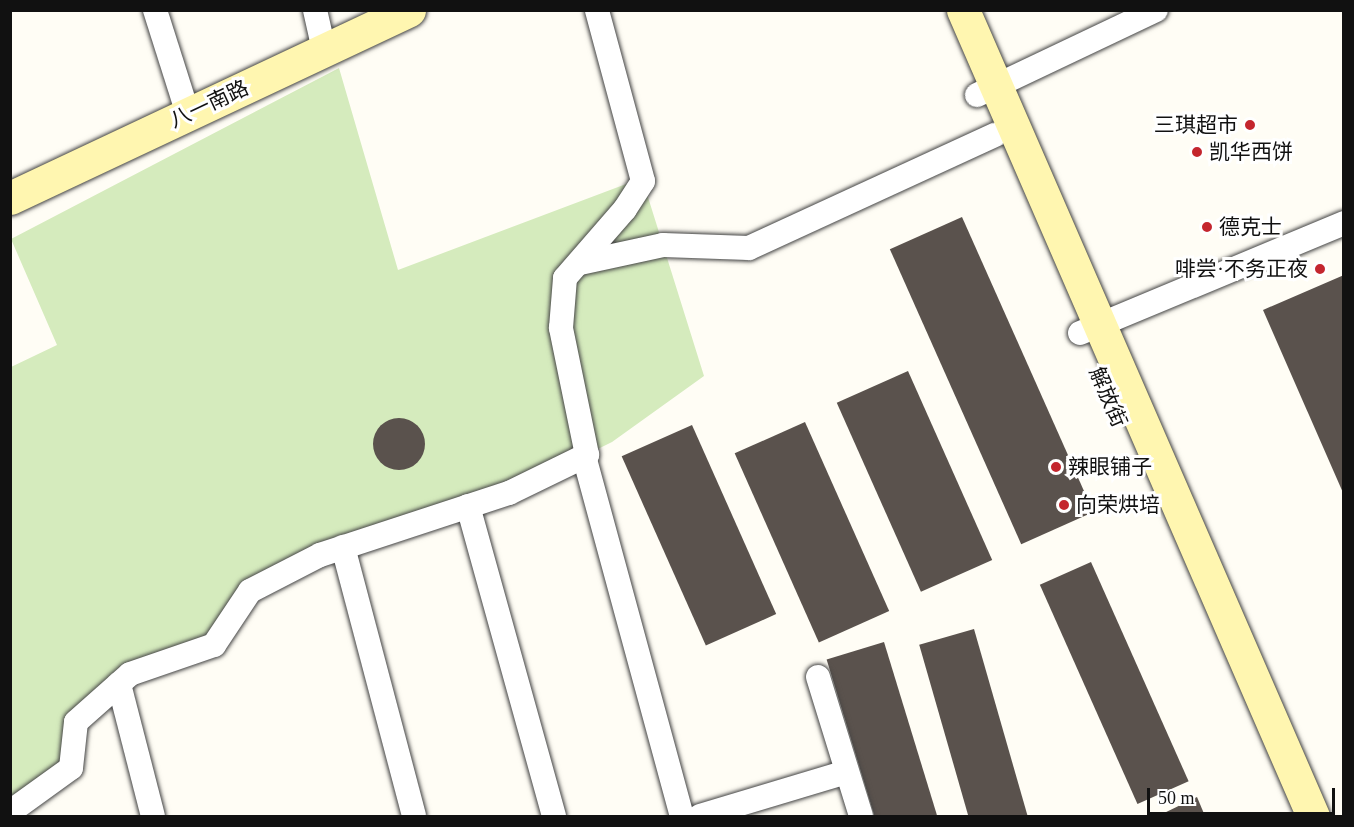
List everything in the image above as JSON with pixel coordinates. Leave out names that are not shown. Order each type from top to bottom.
[{"type":"main road","name":"八一南路","points":[[10,198],[320,31],[369,10]]},
{"type":"main road","name":"解放街","points":[[940,10],[987,91],[994,135],[1090,328],[1290,816]]},
{"type":"main road","points":[[963,10],[987,91],[1090,328],[1313,816]]},
{"type":"main road","name":"八一南路","points":[[320,31],[405,11]]},
{"type":"main road","name":"八一南路","points":[[10,178],[184,106]]},
{"type":"street","points":[[155,10],[184,106]]},
{"type":"street","points":[[10,812],[71,768],[76,722],[130,674],[214,645],[250,591],[343,547],[509,493],[587,455],[561,328],[565,278],[625,209],[643,181],[597,10]]},
{"type":"street","points":[[987,91],[1156,10]]},
{"type":"street","points":[[580,263],[663,245],[749,248],[994,135]]},
{"type":"street","points":[[1090,328],[1344,223]]},
{"type":"street","points":[[584,456],[682,816]]},
{"type":"street","points":[[468,506],[554,816]]},
{"type":"street","points":[[343,547],[414,816]]},
{"type":"street","points":[[818,677],[861,816]]},
{"type":"street","points":[[119,684],[153,816]]},
{"type":"street","points":[[700,816],[847,772]]},
{"type":"green space","points":[[339,68],[398,270],[642,178],[704,376],[612,442],[509,493],[241,596],[214,645],[130,673],[76,722],[71,768],[11,812],[11,367],[57,345],[11,239]]},
{"type":"building","points":[[962,217],[1093,512],[1021,544],[890,249]]},
{"type":"building","points":[[1344,275],[1344,495],[1263,310]]},
{"type":"building","points":[[908,371],[992,560],[921,592],[837,403]]},
{"type":"building","points":[[399,418],[409,420],[417,426],[423,434],[425,444],[423,454],[417,462],[409,468],[399,470],[389,468],[381,462],[375,454],[373,444],[375,434],[381,426],[389,420]]},
{"type":"building","points":[[805,422],[889,611],[819,642],[735,453]]},
{"type":"building","points":[[692,425],[776,614],[706,645],[622,456]]},
{"type":"building","points":[[1091,562],[1189,781],[1137,804],[1040,585]]},
{"type":"building","points":[[974,629],[1027,815],[968,816],[919,645]]},
{"type":"building","points":[[884,642],[937,816],[874,816],[827,660]]},
{"type":"building","points":[[1197,797],[1205,816],[1158,816]]},
{"type":"place","name":"三琪超市","points":[[1250,125]]},
{"type":"place","name":"凯华西饼","points":[[1197,152]]},
{"type":"place","name":"德克士","points":[[1207,227]]},
{"type":"place","name":"啡尝·不务正夜","points":[[1320,269]]},
{"type":"place","name":"辣眼铺子","points":[[1056,467]]},
{"type":"place","name":"向荣烘培","points":[[1064,505]]}]
